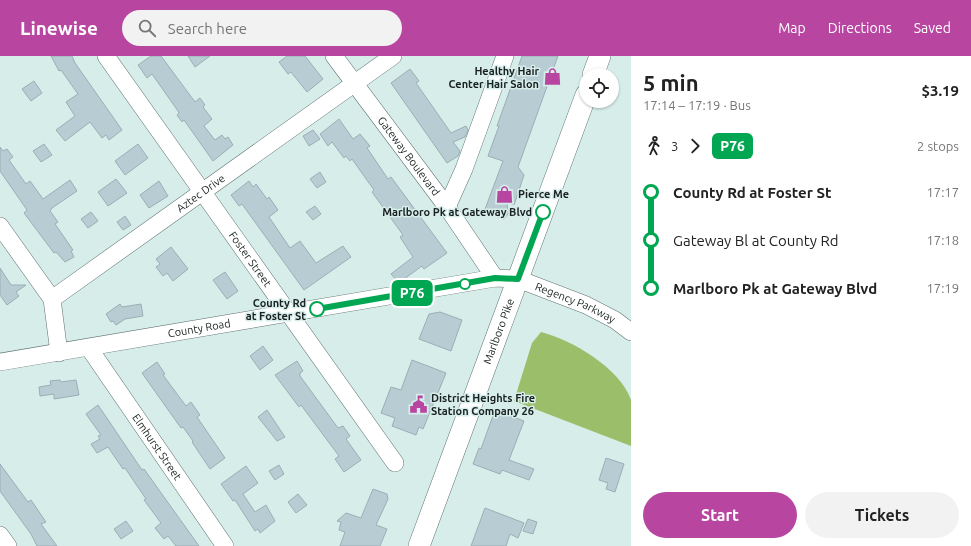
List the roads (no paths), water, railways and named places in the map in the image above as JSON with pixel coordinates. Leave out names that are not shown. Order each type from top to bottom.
[{"type":"main road","points":[[596,68],[600,56]]},
{"type":"main road","name":"Marlboro Pike","points":[[419,546],[581,108]]},
{"type":"street","name":"Foster Street","points":[[106,56],[394,463]]},
{"type":"street","name":"Gateway Boulevard","points":[[334,56],[354,85],[448,207],[495,278]]},
{"type":"street","name":"Aztec Drive","points":[[52,299],[393,56]]},
{"type":"street","points":[[448,207],[464,169],[505,56]]},
{"type":"street","points":[[0,226],[52,299],[59,353]]},
{"type":"street","name":"County Road","points":[[0,362],[495,278],[518,279]]},
{"type":"street","name":"Regency Parkway","points":[[518,279],[586,304],[615,320],[631,332]]},
{"type":"street","name":"Elmhurst Street","points":[[89,348],[226,546]]},
{"type":"street","points":[[0,535],[8,546]]},
{"type":"place","name":"Healthy Hair Center Hair Salon","points":[[552,77]]},
{"type":"place","name":"Pierce Me","points":[[505,194]]},
{"type":"place","name":"Marlboro Pk at Gateway Blvd","points":[[543,212]]},
{"type":"place","name":"County Rd at Foster St","points":[[317,309]]},
{"type":"place","name":"District Heights Fire Station Company 26","points":[[418,404]]}]
